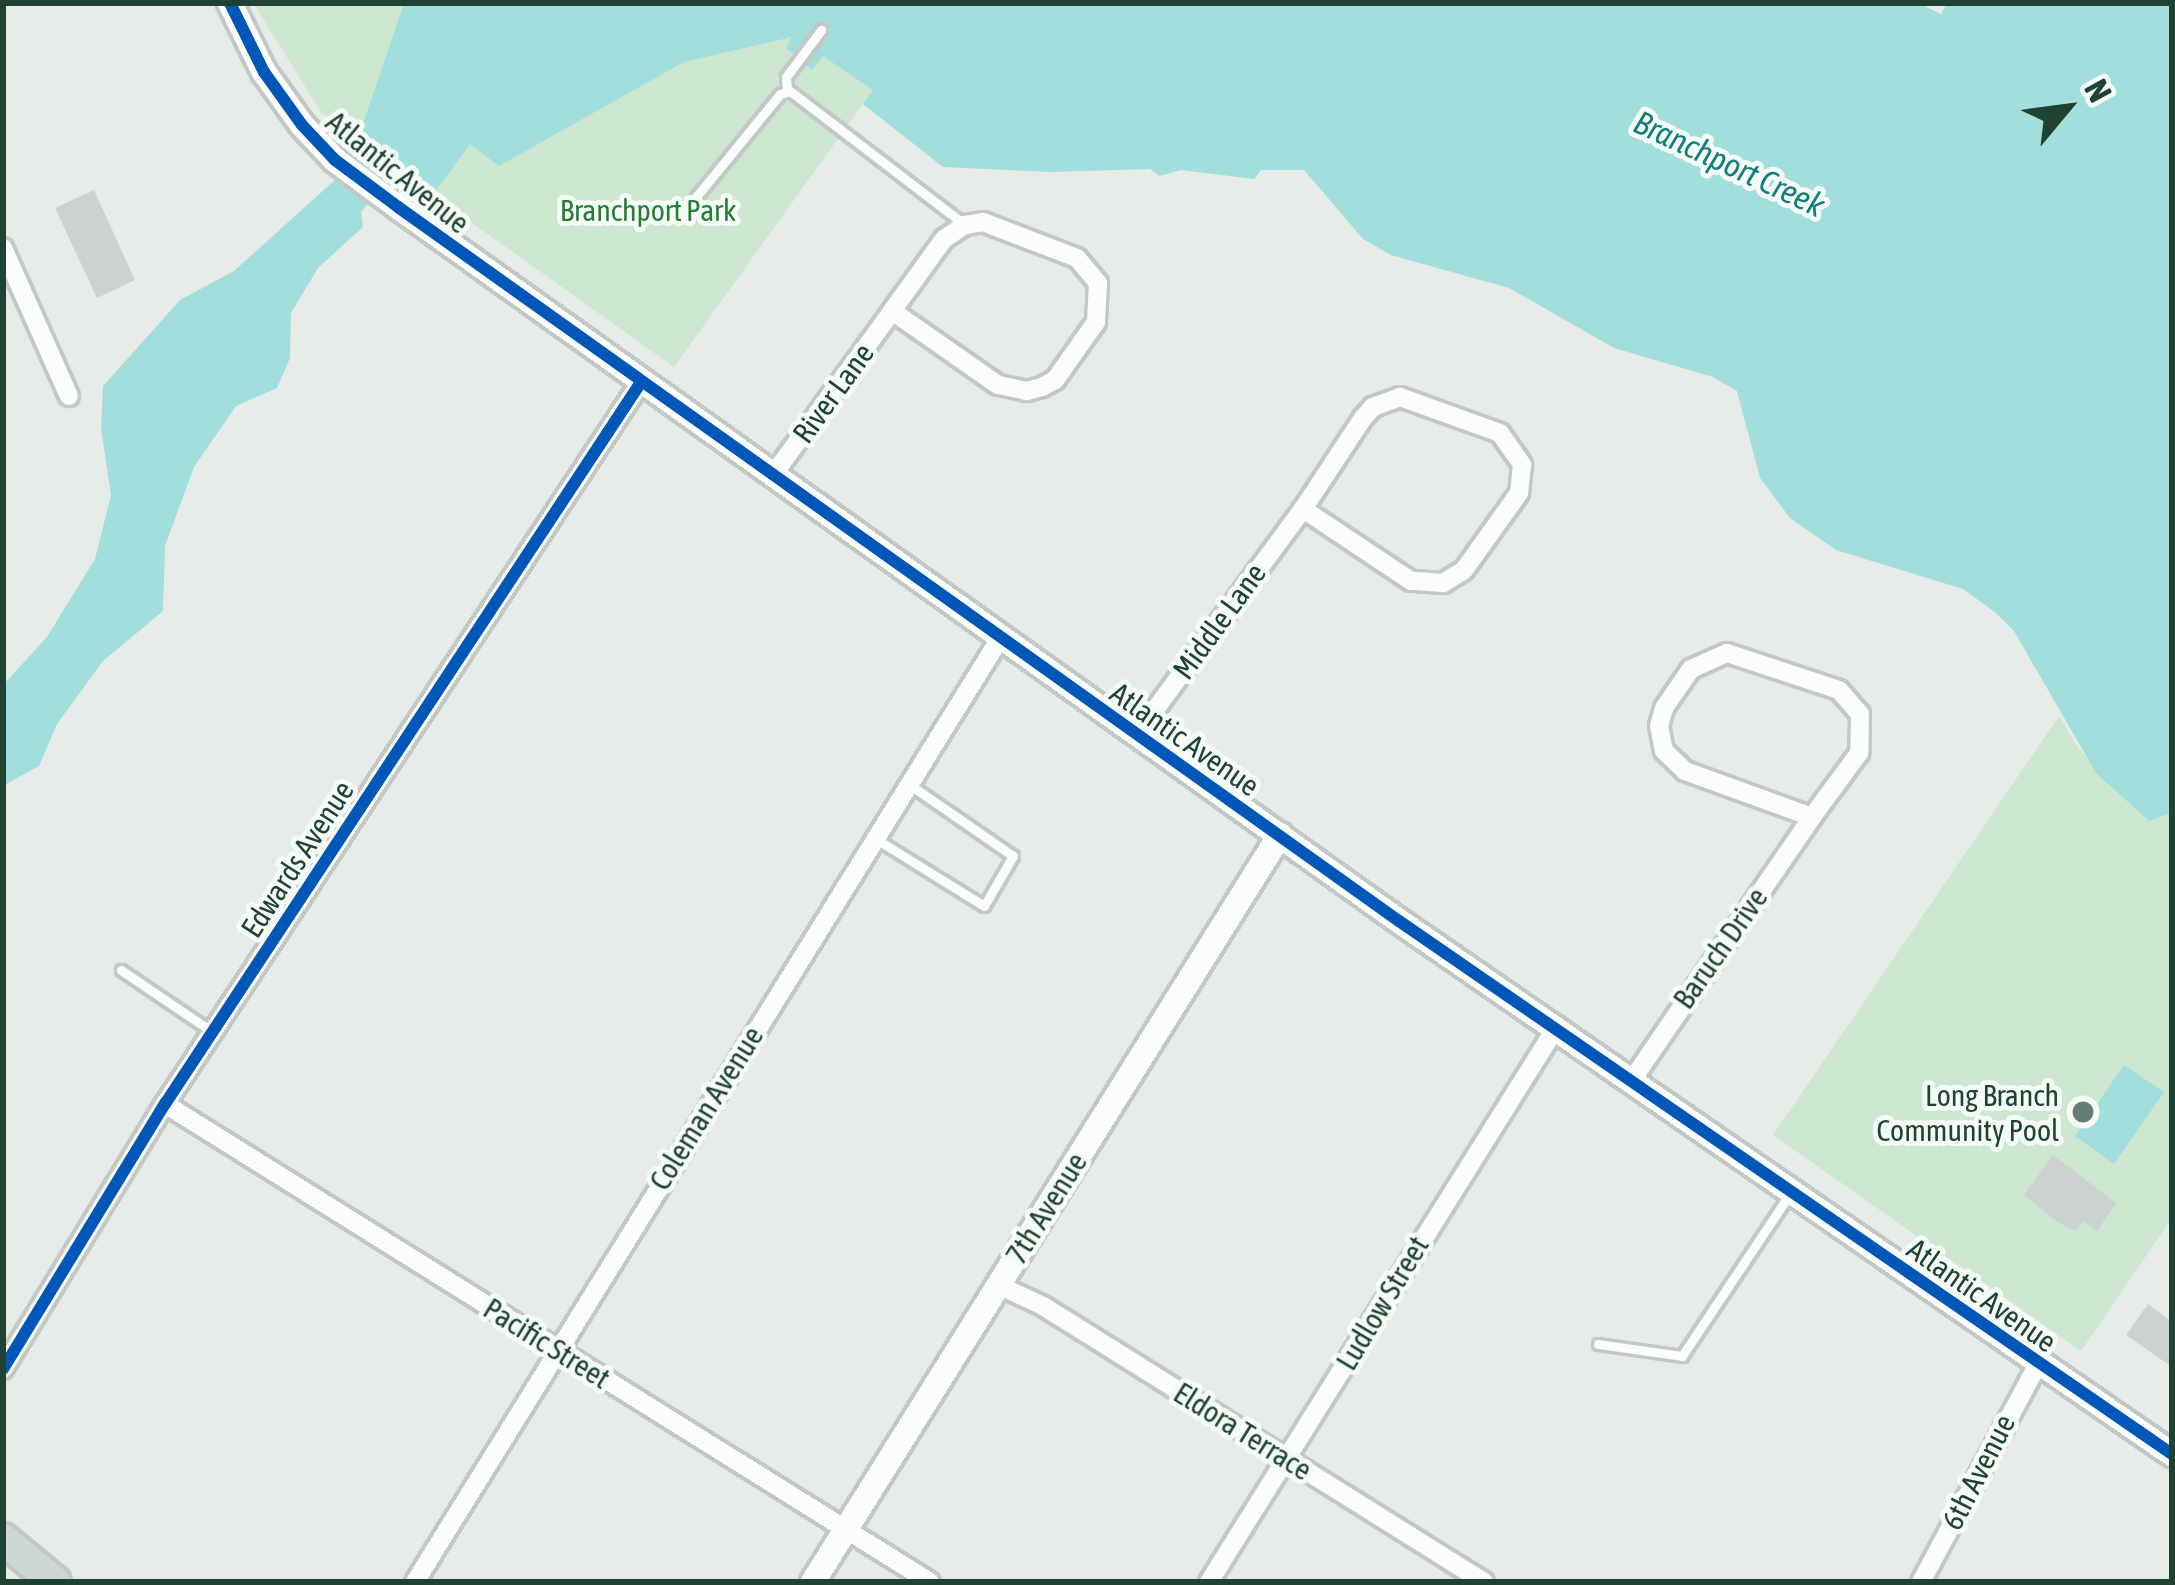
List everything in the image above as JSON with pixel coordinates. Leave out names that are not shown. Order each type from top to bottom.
[{"type":"main road","points":[[3,1539],[55,1582]]},
{"type":"street","name":"Atlantic Avenue","points":[[230,3],[279,94],[340,164],[381,195],[1280,835],[2172,1454]]},
{"type":"street","name":"River Lane","points":[[773,475],[944,239],[965,225],[994,224],[1077,258],[1090,270],[1101,301],[1096,322],[1055,380],[1028,391],[998,386],[892,311]]},
{"type":"street","points":[[3,248],[69,397]]},
{"type":"street","name":"Edwards Avenue","points":[[3,1369],[165,1104],[641,382]]},
{"type":"street","name":"Middle Lane","points":[[1138,734],[1373,407],[1400,397],[1500,433],[1522,465],[1519,493],[1464,570],[1443,584],[1411,581],[1303,509]]},
{"type":"street","name":"Coleman Avenue","points":[[416,1582],[1000,637]]},
{"type":"street","name":"Baruch Drive","points":[[1632,1080],[1859,753],[1863,725],[1855,705],[1839,690],[1727,653],[1699,662],[1664,708],[1659,726],[1664,751],[1685,771],[1812,817]]},
{"type":"street","name":"7th Avenue","points":[[813,1582],[1280,835]]},
{"type":"street","name":"Ludlow Street","points":[[1209,1582],[1557,1026]]},
{"type":"street","name":"Pacific Street","points":[[165,1104],[930,1582]]},
{"type":"street","name":"Eldora Terrace","points":[[998,1285],[1043,1306],[1484,1582]]},
{"type":"street","name":"6th Avenue","points":[[1922,1582],[2038,1364]]},
{"type":"lane","points":[[687,208],[787,91],[788,74],[820,30]]},
{"type":"lane","points":[[787,91],[965,225]]},
{"type":"lane","points":[[873,837],[984,906],[1013,856],[907,783]]},
{"type":"lane","points":[[121,970],[212,1032]]},
{"type":"lane","points":[[1598,1344],[1682,1356],[1792,1190]]},
{"type":"green space","points":[[253,3],[404,3],[357,141],[321,112]]},
{"type":"green space","name":"Branchport Park","points":[[794,36],[786,48],[811,69],[823,55],[873,90],[674,367],[433,195],[470,143],[500,165],[684,62]]},
{"type":"green space","points":[[2059,716],[2079,749],[2149,821],[2172,813],[2172,1218],[2081,1351],[1773,1135]]},
{"type":"water","name":"Branchport Creek","points":[[404,3],[1918,3],[1941,14],[1947,3],[2172,3],[2172,813],[2149,821],[2096,773],[2014,631],[1996,613],[1963,589],[1836,550],[1790,518],[1760,478],[1737,391],[1713,377],[1614,348],[1509,288],[1391,255],[1363,239],[1304,170],[1261,170],[1254,179],[1181,170],[1159,176],[1150,169],[1051,172],[943,167],[863,104],[873,90],[823,56],[812,70],[786,48],[792,37],[684,62],[499,166],[470,144],[433,195],[397,170],[361,212],[363,227],[318,268],[291,313],[290,358],[277,388],[236,406],[194,467],[165,546],[163,611],[103,661],[57,724],[39,766],[3,786],[3,685],[47,637],[95,559],[111,495],[101,429],[103,386],[180,300],[234,271],[368,150],[357,141]]},
{"type":"water","points":[[2124,1065],[2164,1092],[2114,1164],[2075,1136]]},
{"type":"building","points":[[94,190],[135,280],[97,298],[55,208]]},
{"type":"building","points":[[2053,1155],[2116,1203],[2097,1231],[2083,1221],[2076,1231],[2059,1223],[2024,1195]]},
{"type":"building","points":[[2148,1304],[2172,1322],[2172,1367],[2126,1335]]},
{"type":"cycle path","points":[[230,3],[264,72],[302,125],[335,160],[1399,921],[2172,1454]]},
{"type":"cycle path","points":[[3,1369],[165,1104],[641,382]]},
{"type":"place","name":"Long Branch Community Pool","points":[[2083,1112]]}]
